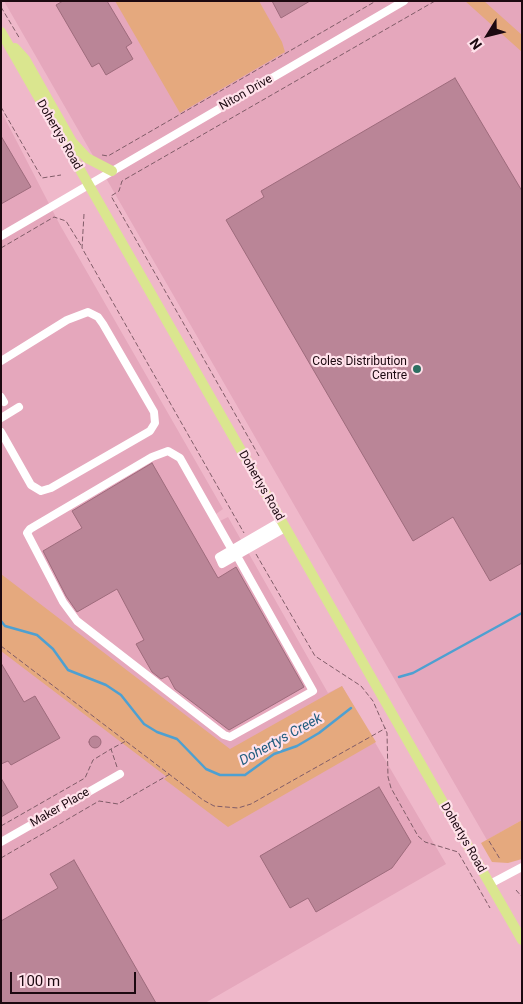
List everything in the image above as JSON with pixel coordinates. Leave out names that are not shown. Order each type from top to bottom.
[{"type":"main road","points":[[2,33],[25,59],[72,142],[87,158],[112,171]]},
{"type":"main road","name":"Dohertys Road","points":[[2,33],[522,940]]},
{"type":"street","name":"Niton Drive","points":[[1,236],[404,1]]},
{"type":"street","points":[[1,361],[67,320],[88,312],[98,317],[103,324],[154,412],[155,423],[150,431],[51,488],[41,491],[32,485],[1,432]]},
{"type":"street","points":[[1,418],[19,407]]},
{"type":"street","points":[[168,451],[180,458],[234,553],[313,691],[230,737],[224,735],[77,621],[63,602],[27,534],[30,529],[136,466],[160,452],[168,451]]},
{"type":"street","points":[[234,553],[283,525]]},
{"type":"street","name":"Maker Place","points":[[1,842],[120,774]]},
{"type":"street","points":[[490,884],[522,867]]},
{"type":"path","points":[[99,154],[108,156],[376,1]]},
{"type":"path","points":[[259,456],[111,196],[120,191],[122,181],[435,1]]},
{"type":"path","points":[[1,107],[42,178],[61,175]]},
{"type":"path","points":[[82,248],[84,214]]},
{"type":"path","points":[[1,248],[54,217],[66,221],[315,656],[368,693],[386,728],[388,777],[391,788],[418,836],[425,842],[458,852],[490,908]]},
{"type":"path","points":[[1,646],[214,806],[238,808],[251,804],[386,728]]},
{"type":"path","points":[[1,826],[85,778],[93,760],[126,740]]},
{"type":"path","points":[[111,749],[120,774]]},
{"type":"path","points":[[1,858],[99,801],[118,804],[170,774]]},
{"type":"path","points":[[489,841],[500,859]]},
{"type":"path","points":[[516,890],[522,897]]},
{"type":"shaded area","points":[[4,1],[522,1],[522,820],[487,840]]},
{"type":"shaded area","points":[[115,1],[259,1],[282,42],[285,52],[180,113]]},
{"type":"shaded area","points":[[465,1],[484,1],[522,35],[522,52]]},
{"type":"shaded area","points":[[1,111],[60,225],[223,509],[216,514],[220,521],[228,517],[328,693],[342,686],[446,864],[205,1003],[1,1003]]},
{"type":"shaded area","points":[[1,574],[230,749],[342,686],[376,742],[228,827],[164,779],[167,777],[1,651]]},
{"type":"shaded area","points":[[522,820],[522,859],[508,863],[492,862],[481,843]]},
{"type":"building","points":[[63,1],[107,1],[132,43],[126,47],[133,59],[106,75],[99,63],[92,67],[56,5]]},
{"type":"building","points":[[272,1],[310,1],[281,18]]},
{"type":"building","name":"Coles Distribution Centre","points":[[455,78],[522,191],[522,563],[490,581],[453,517],[413,541],[226,220],[264,197],[261,191]]},
{"type":"building","points":[[1,136],[31,187],[1,204]]},
{"type":"building","points":[[152,463],[218,578],[236,567],[304,687],[229,730],[175,689],[168,676],[161,679],[152,672],[136,644],[144,640],[117,589],[77,612],[66,596],[43,551],[82,528],[72,511]]},
{"type":"building","points":[[1,663],[24,702],[35,696],[60,738],[11,765],[8,761],[1,764]]},
{"type":"building","points":[[97,736],[100,737],[100,747],[93,748],[90,747],[89,740],[90,737]]},
{"type":"building","points":[[1,778],[18,807],[1,817]]},
{"type":"building","points":[[379,787],[411,842],[392,868],[316,912],[308,898],[290,908],[260,856]]},
{"type":"building","points":[[74,860],[156,1003],[1,1003],[1,921],[58,888],[50,874]]},
{"type":"waterway","name":"Dohertys Creek","points":[[399,677],[413,673],[522,613]]},
{"type":"waterway","name":"Dohertys Creek","points":[[1,621],[5,626],[37,635],[53,649],[68,670],[106,685],[121,695],[144,724],[157,732],[177,739],[206,769],[220,775],[245,775],[274,754],[297,746],[319,733],[351,708]]},
{"type":"place","name":"Coles Distribution Centre","points":[[417,369]]}]
